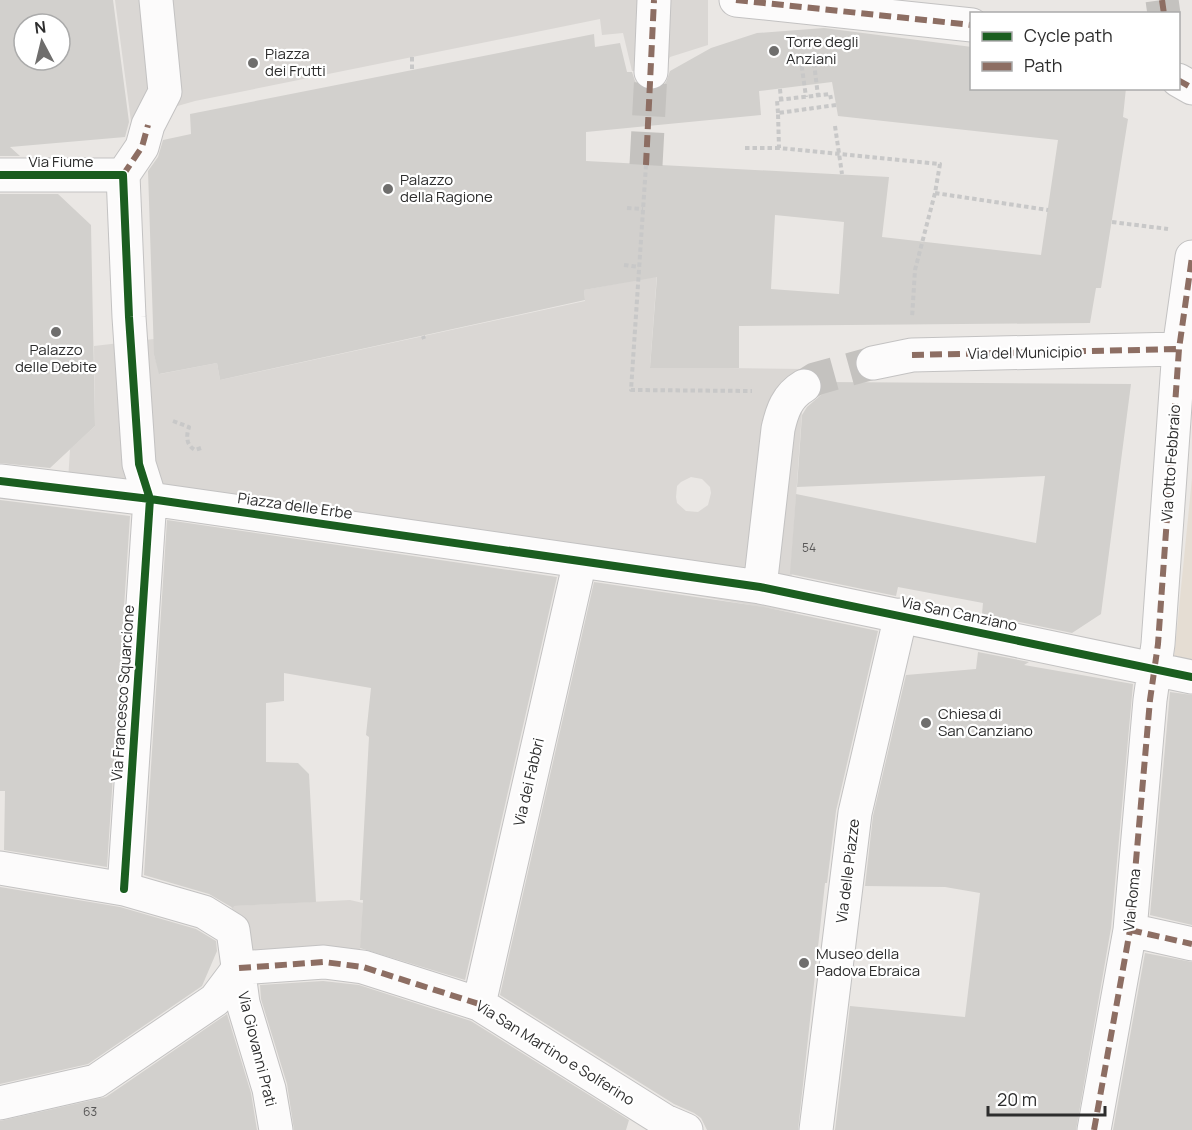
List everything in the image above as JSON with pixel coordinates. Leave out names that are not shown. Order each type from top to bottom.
[{"type":"street","points":[[150,499],[139,464],[129,317],[123,175],[142,147],[148,126],[165,92],[156,0]]},
{"type":"street","points":[[651,72],[654,0]]},
{"type":"street","points":[[736,0],[970,25]]},
{"type":"street","name":"Via Fiume","points":[[0,175],[123,175]]},
{"type":"street","name":"Via Otto Febbraio","points":[[1153,669],[1158,644],[1179,349],[1192,257]]},
{"type":"street","name":"Via del Municipio","points":[[873,363],[912,355],[1179,349]]},
{"type":"street","points":[[760,587],[781,413],[799,388]]},
{"type":"street","name":"Piazza delle Erbe","points":[[0,481],[150,499],[760,587]]},
{"type":"street","name":"Via Francesco Squarcione","points":[[124,889],[150,499]]},
{"type":"street","name":"Via dei Fabbri","points":[[479,1004],[580,561]]},
{"type":"street","name":"Via San Canziano","points":[[760,587],[1192,677]]},
{"type":"street","name":"Via delle Piazze","points":[[816,1130],[855,813],[901,615]]},
{"type":"street","name":"Via Roma","points":[[1094,1130],[1130,930],[1153,669]]},
{"type":"street","name":"Via Giovanni Prati","points":[[0,868],[124,889],[204,912],[233,930],[243,1002],[268,1089],[276,1130]]},
{"type":"street","points":[[1130,930],[1192,944]]},
{"type":"street","name":"Via San Martino e Solferino","points":[[239,968],[324,962],[363,967],[479,1004],[671,1127]]},
{"type":"street","points":[[0,1103],[96,1081],[215,1000],[239,968]]},
{"type":"path","points":[[412,57],[412,69]]},
{"type":"path","points":[[814,63],[818,96]]},
{"type":"path","points":[[800,68],[806,98]]},
{"type":"path","points":[[780,89],[781,100]]},
{"type":"path","points":[[779,148],[777,100],[830,94],[831,99]]},
{"type":"path","points":[[778,113],[836,105]]},
{"type":"path","points":[[835,126],[842,174]]},
{"type":"path","points":[[745,148],[779,148],[940,164],[915,270],[912,355]]},
{"type":"path","points":[[646,165],[631,390],[799,388]]},
{"type":"path","points":[[935,193],[1048,210]]},
{"type":"path","points":[[627,208],[644,209]]},
{"type":"path","points":[[1112,222],[1169,229]]},
{"type":"path","points":[[624,265],[639,267]]},
{"type":"path","points":[[189,427],[188,441],[191,448],[195,450],[201,448]]},
{"type":"shaded area","name":"Piazza dei Frutti","points":[[115,0],[708,0],[708,45],[670,57],[664,69],[632,71],[623,33],[602,35],[600,19],[195,101],[167,109],[132,129]]},
{"type":"shaded area","points":[[665,166],[650,367],[805,369],[791,568],[796,613],[577,575],[67,498],[70,449],[95,426],[94,346],[154,339],[154,355],[160,374],[217,363],[220,380],[585,301],[584,290],[626,282]],"holes":[[[691,477],[702,479],[710,487],[708,505],[698,512],[686,511],[677,503],[677,486]]]},
{"type":"shaded area","points":[[1192,478],[1192,661],[1174,658]]},
{"type":"shaded area","points":[[350,900],[363,903],[360,954],[306,973],[248,987],[238,927],[231,906]]},
{"type":"building","points":[[0,0],[113,0],[129,122],[125,137],[10,147],[20,156],[0,156]]},
{"type":"building","points":[[824,28],[970,47],[970,90],[1126,90],[1123,117],[1128,119],[1101,288],[1096,288],[1090,323],[739,326],[739,368],[650,368],[657,277],[584,290],[585,300],[220,380],[217,363],[159,374],[154,355],[148,171],[158,157],[163,140],[191,134],[190,114],[594,34],[595,47],[620,43],[627,72],[632,72],[640,87],[651,91],[659,89],[666,82],[670,71],[711,48],[757,33]],"holes":[[[832,82],[838,116],[1058,140],[1041,255],[882,237],[889,177],[586,161],[586,132],[761,115],[759,91]],[[775,215],[844,222],[839,294],[771,289]]]},
{"type":"building","name":"Palazzo delle Debite","points":[[0,194],[58,194],[91,225],[95,426],[50,468],[0,463]]},
{"type":"building","points":[[822,382],[1131,384],[1101,614],[1072,633],[982,614],[983,603],[898,587],[896,596],[790,574],[796,494],[1036,543],[1045,476],[797,487],[802,415],[807,407],[821,395]]},
{"type":"building","points":[[0,500],[130,516],[107,867],[4,850],[5,791],[0,791]]},
{"type":"building","points":[[167,520],[557,577],[465,980],[360,948],[363,900],[360,900],[369,737],[366,735],[371,688],[284,673],[284,701],[266,703],[266,762],[298,763],[309,774],[316,902],[234,906],[233,908],[209,894],[144,875]]},
{"type":"building","points":[[594,582],[764,607],[878,631],[836,811],[827,883],[825,883],[798,1130],[707,1130],[701,1118],[694,1113],[674,1104],[500,995]]},
{"type":"building","points":[[978,652],[1029,662],[1024,665],[1133,684],[1111,928],[1076,1130],[835,1130],[850,1006],[965,1017],[980,893],[945,887],[865,886],[873,816],[906,675],[976,669]]},
{"type":"building","points":[[1170,692],[1192,695],[1192,925],[1150,915]]},
{"type":"building","points":[[0,887],[120,907],[196,929],[216,941],[217,951],[202,986],[88,1064],[0,1084]]},
{"type":"building","points":[[1145,953],[1192,962],[1192,1130],[1113,1130]]},
{"type":"building","points":[[323,981],[359,985],[471,1021],[629,1120],[626,1130],[294,1130],[287,1084],[261,999],[260,985]]},
{"type":"building","points":[[227,1014],[251,1093],[257,1130],[0,1130],[0,1121],[106,1097]]},
{"type":"tunnel","points":[[1162,0],[1164,12]]},
{"type":"tunnel","points":[[646,165],[651,72]]},
{"type":"tunnel","points":[[804,386],[815,379],[873,363]]},
{"type":"marked path","points":[[646,165],[654,0]]},
{"type":"marked path","points":[[736,0],[970,25]]},
{"type":"marked path","points":[[1162,0],[1164,12]]},
{"type":"marked path","points":[[1180,81],[1192,88]]},
{"type":"marked path","points":[[123,175],[142,147],[148,125]]},
{"type":"marked path","points":[[1094,1130],[1130,930],[1150,700],[1158,644],[1179,349],[1192,257]]},
{"type":"marked path","points":[[912,355],[1179,349]]},
{"type":"marked path","points":[[1130,930],[1192,944]]},
{"type":"marked path","points":[[239,968],[324,962],[363,967],[479,1004]]},
{"type":"cycle path","points":[[0,175],[123,175],[129,317],[139,464],[150,499],[124,889]]},
{"type":"cycle path","points":[[0,481],[150,499],[760,587],[1192,677]]},
{"type":"place","name":"Torre degli Anziani","points":[[774,51]]},
{"type":"place","name":"Piazza dei Frutti","points":[[253,63]]},
{"type":"place","name":"Palazzo della Ragione","points":[[388,189]]},
{"type":"place","name":"Palazzo delle Debite","points":[[56,332]]},
{"type":"place","name":"Chiesa di San Canziano","points":[[926,723]]},
{"type":"place","name":"Museo della Padova Ebraica","points":[[804,963]]}]
